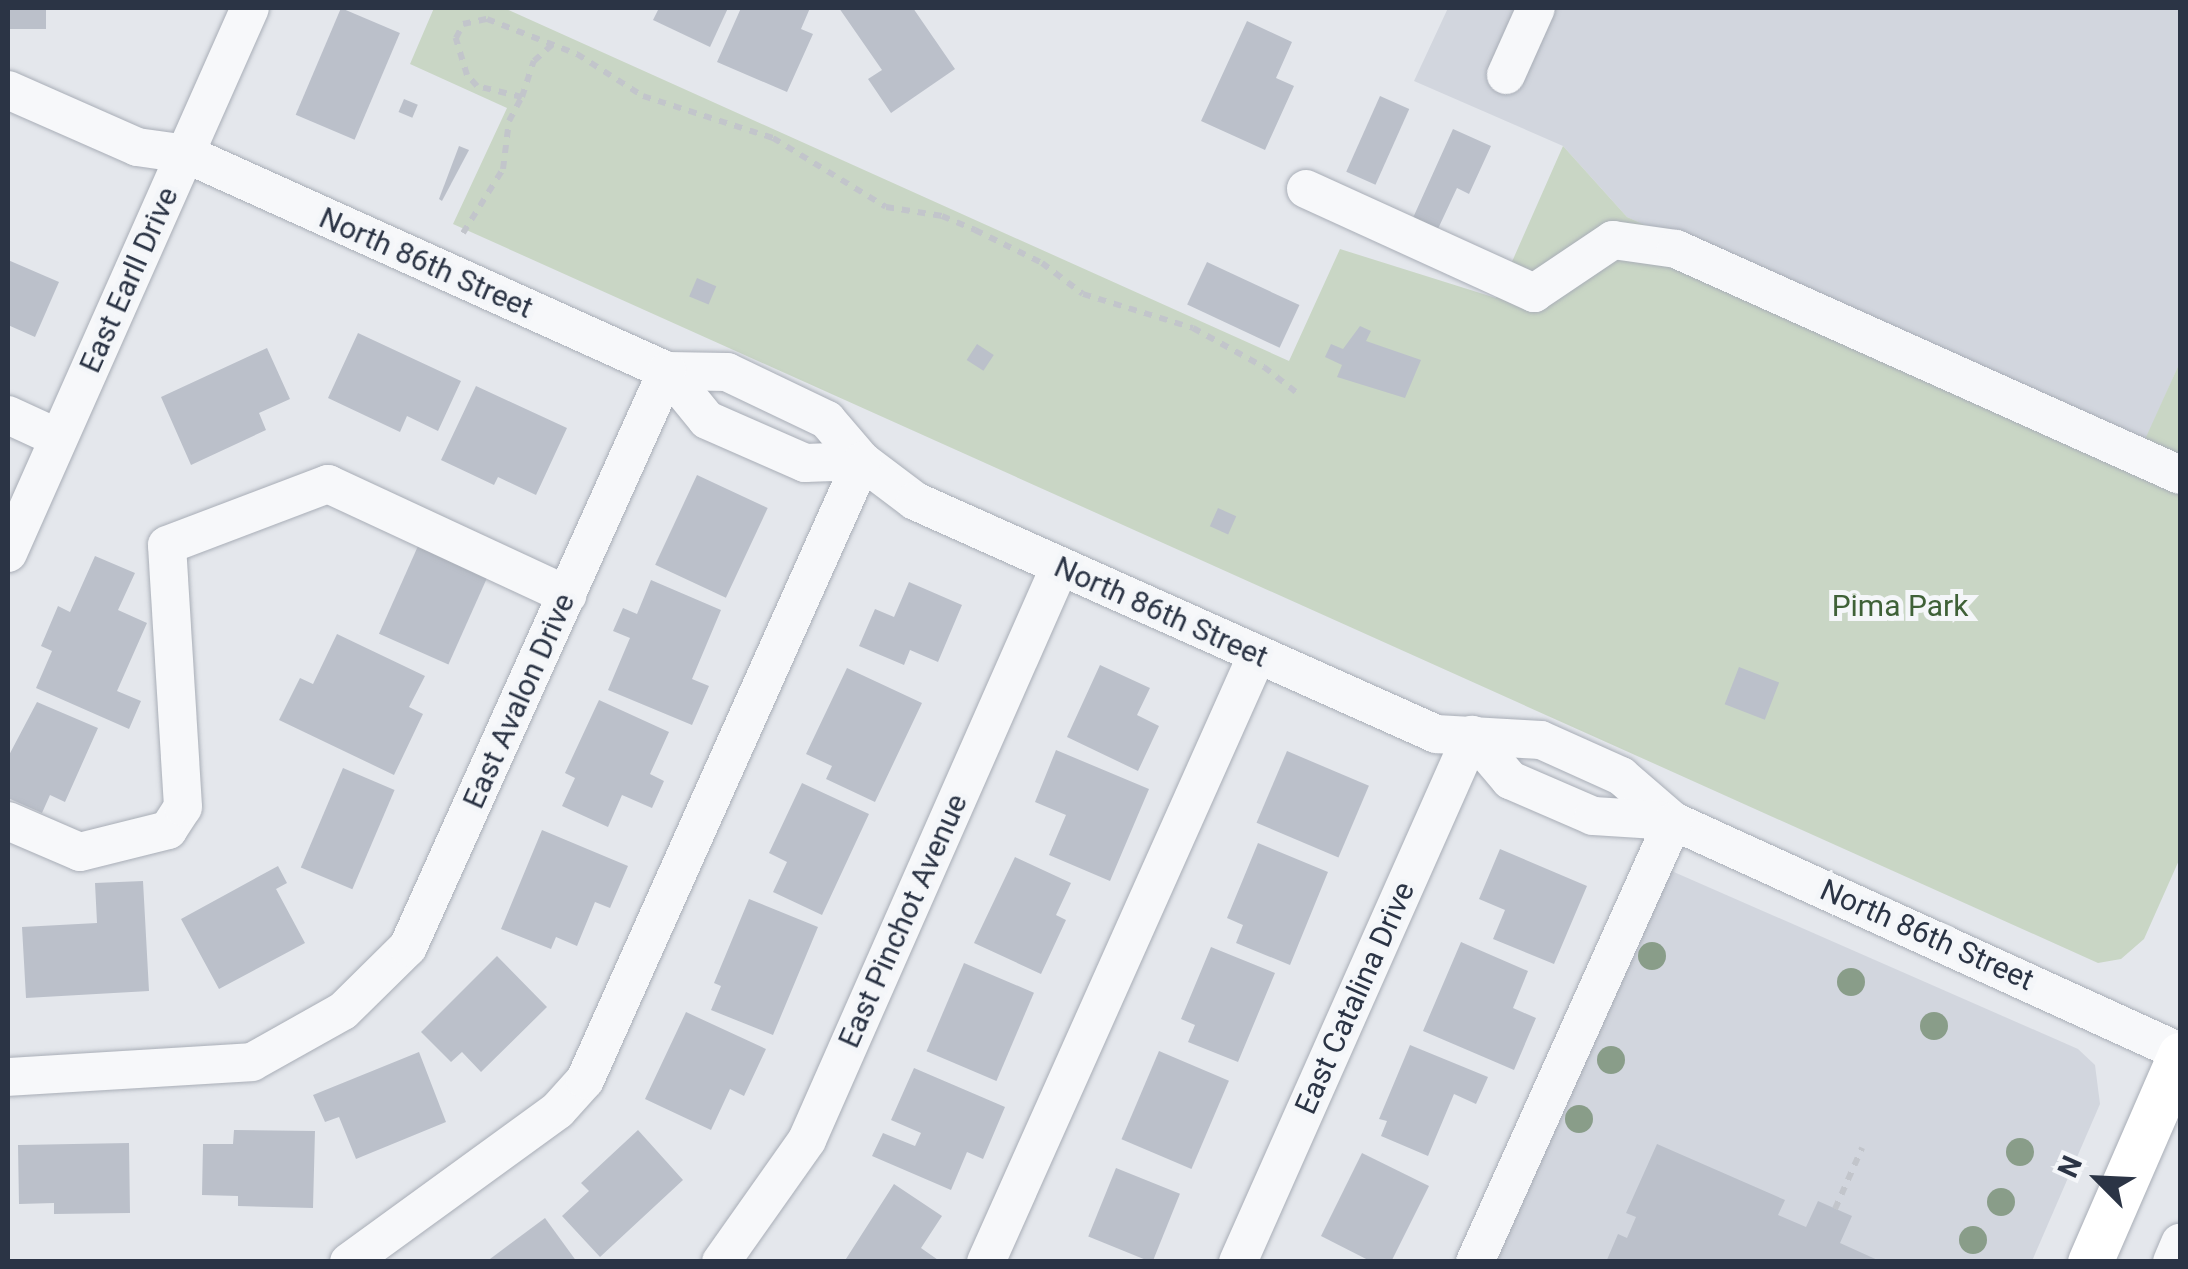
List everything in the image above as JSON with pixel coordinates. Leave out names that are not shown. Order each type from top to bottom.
[{"type":"main road","points":[[2090,1262],[2180,1054]]},
{"type":"street","name":"East Earll Drive","points":[[8,553],[250,8]]},
{"type":"street","points":[[1506,75],[1536,8]]},
{"type":"street","name":"North 86th Street","points":[[8,90],[137,147],[186,154],[666,371],[727,372],[827,420],[862,461],[915,501],[1436,734],[1541,740],[1621,776],[1673,821],[2180,1054]]},
{"type":"street","points":[[1306,189],[1534,293],[1613,240],[1676,249],[2180,475]]},
{"type":"street","name":"North 86th Street","points":[[666,371],[708,420],[805,463],[862,461]]},
{"type":"street","name":"East Avalon Drive","points":[[8,1076],[252,1062],[343,1011],[408,948],[666,371]]},
{"type":"street","points":[[8,415],[58,438]]},
{"type":"street","points":[[349,1262],[558,1110],[585,1080],[862,461]]},
{"type":"street","points":[[8,821],[80,852],[168,830],[183,807],[167,545],[328,484],[567,595]]},
{"type":"street","name":"East Pinchot Avenue","points":[[721,1262],[807,1140],[1060,566]]},
{"type":"street","points":[[986,1262],[1258,655]]},
{"type":"street","name":"East Catalina Drive","points":[[1238,1262],[1472,735]]},
{"type":"street","points":[[1475,1262],[1673,821]]},
{"type":"street","points":[[2172,1262],[2180,1243]]},
{"type":"path","points":[[522,97],[477,86],[467,75],[456,38],[463,24],[487,19],[608,71],[642,96],[787,144],[886,207],[942,216],[1042,263],[1083,294],[1194,328],[1264,367],[1296,394]]},
{"type":"path","points":[[464,232],[504,170],[509,120],[534,61],[552,45]]},
{"type":"path","points":[[1835,1208],[1862,1148]]},
{"type":"shaded area","points":[[1448,8],[2180,8],[2180,362],[2143,446],[1627,217],[1563,146],[1414,81]]},
{"type":"shaded area","points":[[1667,869],[2078,1049],[2095,1065],[2100,1104],[2032,1261],[1492,1262]]},
{"type":"green space","name":"Pima Park","points":[[434,8],[504,8],[1289,361],[1340,249],[1496,298],[1563,146],[1627,217],[2142,446],[2180,362],[2180,858],[2144,939],[2121,959],[2098,963],[453,224],[507,108],[410,64]]},
{"type":"building","points":[[8,8],[46,8],[46,29],[8,29]]},
{"type":"building","points":[[341,8],[400,33],[355,140],[296,115]]},
{"type":"building","points":[[659,8],[728,8],[710,47],[653,20]]},
{"type":"building","points":[[741,8],[810,8],[801,29],[813,34],[787,92],[717,62]]},
{"type":"building","points":[[839,8],[913,8],[955,69],[891,113],[868,79],[882,70]]},
{"type":"building","points":[[1247,21],[1292,42],[1276,78],[1294,86],[1265,150],[1201,121]]},
{"type":"building","points":[[1380,96],[1409,109],[1375,185],[1346,172]]},
{"type":"building","points":[[404,99],[418,105],[412,118],[399,112]]},
{"type":"building","points":[[1453,129],[1491,146],[1469,194],[1457,188],[1437,231],[1412,220]]},
{"type":"building","points":[[459,146],[469,150],[442,201],[439,199]]},
{"type":"building","points":[[8,260],[59,282],[35,337],[8,325]]},
{"type":"building","points":[[1207,262],[1299,305],[1280,348],[1187,305]]},
{"type":"building","points":[[697,278],[716,286],[709,305],[689,296]]},
{"type":"building","points":[[1360,326],[1371,331],[1366,341],[1421,360],[1405,398],[1337,377],[1342,365],[1325,357],[1331,344],[1343,349]]},
{"type":"building","points":[[358,333],[461,381],[438,431],[407,416],[400,432],[328,398]]},
{"type":"building","points":[[977,344],[994,355],[983,371],[967,360]]},
{"type":"building","points":[[267,348],[290,399],[259,413],[266,430],[191,465],[161,397]]},
{"type":"building","points":[[476,386],[567,428],[536,495],[498,477],[494,485],[441,460]]},
{"type":"building","points":[[697,475],[768,508],[726,598],[655,565]]},
{"type":"building","points":[[1218,508],[1236,516],[1228,534],[1210,526]]},
{"type":"building","points":[[418,546],[487,577],[448,665],[379,634]]},
{"type":"building","points":[[95,556],[135,573],[118,610],[147,623],[117,691],[141,701],[129,729],[36,688],[52,651],[41,646],[58,606],[70,612]]},
{"type":"building","points":[[651,580],[721,610],[692,679],[709,686],[692,725],[608,690],[630,638],[613,631],[623,608],[637,614]]},
{"type":"building","points":[[909,582],[962,605],[938,662],[910,650],[904,665],[859,646],[875,609],[894,617]]},
{"type":"building","points":[[337,634],[425,676],[409,707],[423,714],[394,775],[279,720],[300,678],[313,684]]},
{"type":"building","points":[[1100,665],[1150,688],[1137,715],[1159,726],[1138,771],[1067,737]]},
{"type":"building","points":[[1739,667],[1779,682],[1765,720],[1725,704]]},
{"type":"building","points":[[847,668],[922,703],[875,802],[826,779],[832,766],[806,754]]},
{"type":"building","points":[[599,700],[669,732],[650,774],[664,781],[652,808],[622,795],[608,827],[562,806],[575,778],[565,773]]},
{"type":"building","points":[[37,702],[98,728],[65,802],[50,795],[42,813],[8,798],[8,757]]},
{"type":"building","points":[[1056,750],[1149,789],[1110,881],[1049,855],[1066,815],[1035,802]]},
{"type":"building","points":[[1287,751],[1369,786],[1338,858],[1257,823]]},
{"type":"building","points":[[343,768],[395,790],[352,889],[301,867]]},
{"type":"building","points":[[802,783],[869,814],[822,915],[773,892],[787,862],[769,853]]},
{"type":"building","points":[[542,830],[628,866],[610,908],[595,902],[577,946],[556,937],[551,949],[501,929]]},
{"type":"building","points":[[1258,843],[1328,872],[1290,965],[1236,943],[1243,925],[1227,918]]},
{"type":"building","points":[[1500,849],[1587,886],[1554,964],[1493,939],[1505,910],[1479,899]]},
{"type":"building","points":[[1015,857],[1071,883],[1056,915],[1066,920],[1041,974],[974,943]]},
{"type":"building","points":[[278,866],[287,883],[276,889],[305,943],[219,989],[181,919]]},
{"type":"building","points":[[143,881],[149,991],[26,998],[22,927],[97,923],[95,883]]},
{"type":"building","points":[[749,899],[818,927],[773,1035],[711,1010],[721,986],[714,983]]},
{"type":"building","points":[[1461,942],[1528,971],[1513,1008],[1536,1018],[1514,1070],[1423,1031]]},
{"type":"building","points":[[1211,947],[1275,973],[1238,1062],[1188,1042],[1195,1025],[1181,1019]]},
{"type":"building","points":[[497,956],[547,1007],[481,1072],[462,1052],[451,1062],[421,1032]]},
{"type":"building","points":[[964,963],[1034,993],[996,1081],[926,1051]]},
{"type":"building","points":[[686,1012],[766,1049],[744,1096],[730,1089],[711,1130],[645,1099]]},
{"type":"building","points":[[1410,1045],[1488,1077],[1476,1104],[1454,1094],[1428,1156],[1381,1136],[1387,1121],[1379,1119]]},
{"type":"building","points":[[1159,1051],[1229,1081],[1191,1169],[1121,1139]]},
{"type":"building","points":[[419,1052],[446,1122],[356,1159],[339,1117],[325,1122],[313,1095]]},
{"type":"building","points":[[914,1068],[1005,1107],[983,1159],[967,1152],[951,1190],[872,1156],[883,1133],[915,1146],[921,1133],[891,1120]]},
{"type":"building","points":[[234,1130],[315,1131],[313,1208],[238,1206],[238,1196],[202,1195],[203,1144],[233,1144]]},
{"type":"building","points":[[638,1130],[683,1180],[600,1257],[562,1216],[589,1191],[581,1183]]},
{"type":"building","points":[[129,1143],[130,1213],[54,1214],[54,1203],[19,1204],[18,1145]]},
{"type":"building","points":[[1657,1144],[1785,1200],[1778,1215],[1806,1227],[1818,1201],[1852,1216],[1840,1243],[1882,1262],[1606,1262],[1618,1234],[1627,1238],[1636,1217],[1626,1213]]},
{"type":"building","points":[[1362,1153],[1429,1186],[1391,1262],[1372,1262],[1321,1236]]},
{"type":"building","points":[[1116,1168],[1180,1194],[1152,1262],[1088,1237]]},
{"type":"building","points":[[894,1184],[942,1216],[921,1248],[941,1262],[844,1262]]},
{"type":"building","points":[[545,1218],[577,1262],[486,1262]]}]
